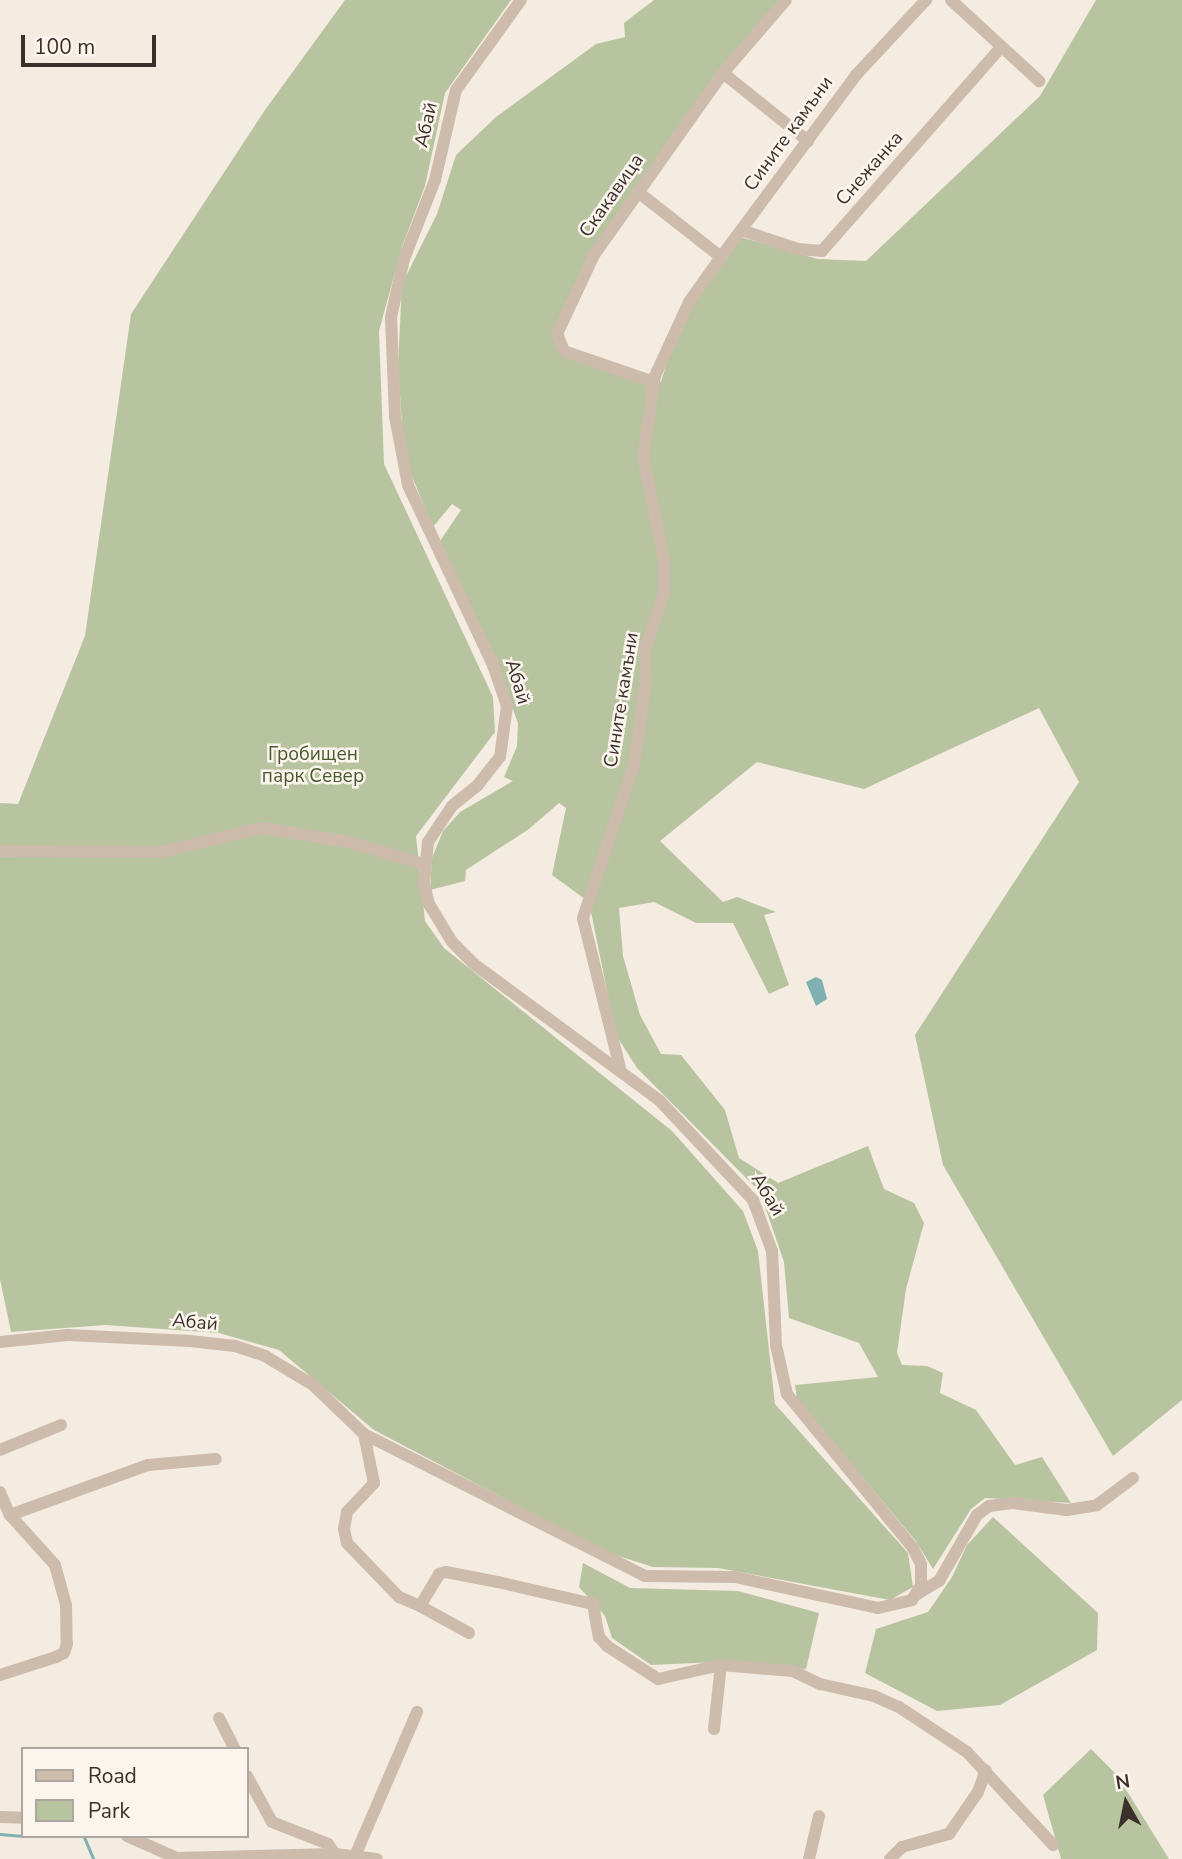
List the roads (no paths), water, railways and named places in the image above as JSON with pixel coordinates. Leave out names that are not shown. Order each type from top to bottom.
[{"type":"street","name":"Абай","points":[[0,1342],[68,1335],[235,1346],[287,1367],[364,1434],[645,1576],[735,1577],[878,1608],[892,1607],[917,1594],[921,1564],[908,1542],[787,1394],[776,1345],[772,1251],[753,1200],[695,1135],[620,1069],[452,942],[429,904],[424,864],[437,823],[500,757],[507,706],[493,665],[408,485],[395,416],[391,317],[404,258],[435,180],[456,90],[495,30],[521,0]]},
{"type":"street","name":"Скакавица","points":[[654,382],[564,351],[557,334],[594,255],[723,73],[786,0]]},
{"type":"street","name":"Сините камъни","points":[[620,1069],[583,918],[634,765],[646,681],[645,649],[664,593],[664,560],[643,457],[654,382],[689,302],[721,257],[856,75],[926,0]]},
{"type":"street","points":[[951,0],[1039,81]]},
{"type":"street","name":"Снежанка","points":[[741,230],[798,249],[822,251],[1001,47]]},
{"type":"street","points":[[723,73],[808,141]]},
{"type":"street","points":[[638,192],[721,257]]},
{"type":"street","points":[[0,851],[161,852],[261,828],[349,842],[424,864]]},
{"type":"street","points":[[0,1450],[61,1425]]},
{"type":"street","points":[[364,1434],[374,1483],[347,1511],[347,1543],[381,1582],[469,1633]]},
{"type":"street","points":[[10,1515],[148,1465],[216,1459]]},
{"type":"street","points":[[917,1594],[939,1581],[977,1516],[989,1506],[1013,1503],[1067,1510],[1097,1505],[1133,1478]]},
{"type":"street","points":[[0,1492],[10,1515],[55,1564],[66,1605],[67,1644],[64,1653],[56,1657],[0,1675]]},
{"type":"street","points":[[419,1606],[439,1574],[498,1582],[593,1604],[599,1637],[647,1675],[669,1678],[721,1665],[793,1671],[820,1684],[874,1696],[900,1707],[986,1770],[1053,1845]]},
{"type":"street","points":[[714,1729],[721,1665]]},
{"type":"street","points":[[355,1856],[416,1712]]},
{"type":"street","points":[[219,1718],[234,1747]]},
{"type":"street","points":[[891,1859],[902,1847],[948,1834],[978,1792],[986,1770]]},
{"type":"street","points":[[248,1778],[272,1822],[328,1844],[335,1854]]},
{"type":"street","points":[[809,1859],[819,1816]]},
{"type":"street","points":[[0,1817],[21,1818]]},
{"type":"street","points":[[132,1838],[177,1858],[335,1854],[377,1859]]},
{"type":"water","points":[[816,977],[822,980],[827,999],[816,1006],[806,982]]},
{"type":"waterway","points":[[0,1834],[21,1836]]},
{"type":"waterway","points":[[85,1838],[94,1859]]},
{"type":"park label","name":"Гробищен парк Север","points":[[313,766]]}]
